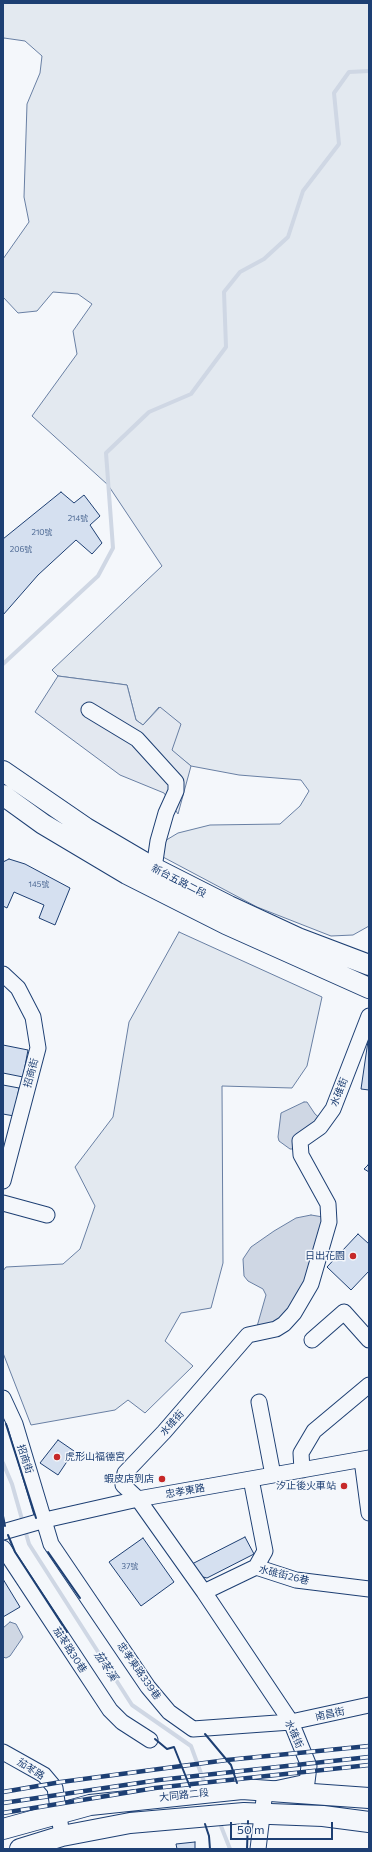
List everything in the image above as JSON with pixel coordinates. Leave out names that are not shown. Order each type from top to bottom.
[{"type":"main road","name":"新台五路二段","points":[[3,771],[86,828],[154,868],[229,906],[298,938],[369,965]]},
{"type":"main road","name":"新台五路二段","points":[[3,796],[43,824],[127,874],[239,931],[369,988]]},
{"type":"main road","name":"大同路二段","points":[[3,1829],[90,1805],[242,1789],[369,1798]]},
{"type":"main road","points":[[20,1849],[62,1836],[130,1823],[253,1813],[323,1816],[369,1822]]},
{"type":"street","points":[[89,710],[137,739],[176,782],[176,791],[166,813],[158,841],[154,868]]},
{"type":"street","name":"招商街","points":[[3,974],[18,988],[33,1017],[38,1048],[7,1151],[3,1181]]},
{"type":"street","name":"水碓街","points":[[264,1791],[307,1782],[309,1766],[291,1722],[204,1592],[138,1499],[122,1485],[125,1472],[164,1432],[248,1335],[276,1329],[284,1324],[294,1313],[311,1284],[329,1222],[328,1204],[301,1155],[300,1141],[320,1126],[333,1109],[369,1016]]},
{"type":"street","points":[[3,1203],[47,1215]]},
{"type":"street","points":[[312,1340],[344,1312],[369,1340]]},
{"type":"street","points":[[302,1470],[301,1453],[314,1430],[369,1385]]},
{"type":"street","name":"招商街","points":[[3,1398],[7,1419],[42,1521]]},
{"type":"street","points":[[259,1402],[273,1475]]},
{"type":"street","points":[[365,1459],[369,1513]]},
{"type":"street","name":"忠孝東路","points":[[3,1532],[42,1521],[138,1499],[365,1459]]},
{"type":"street","points":[[251,1479],[265,1551],[256,1567]]},
{"type":"street","name":"忠孝東路339巷","points":[[42,1521],[51,1544],[148,1687],[169,1712],[193,1729],[291,1722]]},
{"type":"street","name":"茄苳路30巷","points":[[3,1548],[110,1710],[122,1722],[150,1740]]},
{"type":"street","name":"水碓街26巷","points":[[204,1592],[256,1567],[296,1580],[369,1589]]},
{"type":"street","name":"南昌街","points":[[291,1722],[369,1705]]},
{"type":"street","name":"茄苳路","points":[[3,1752],[44,1775],[55,1788],[62,1836]]},
{"type":"street","points":[[258,1849],[253,1813],[264,1791]]},
{"type":"shaded area","points":[[3,3],[369,3],[369,926],[353,935],[331,936],[257,907],[163,857],[163,842],[178,833],[210,825],[280,824],[300,806],[309,791],[301,780],[239,775],[191,766],[172,751],[159,707],[143,725],[136,720],[127,685],[58,676],[52,670],[162,566],[108,485],[32,416],[77,354],[73,331],[92,304],[78,294],[53,292],[37,311],[18,313],[3,297],[3,259],[29,222],[24,197],[27,104],[40,73],[42,56],[25,41],[4,38],[3,40]]},
{"type":"shaded area","points":[[58,676],[127,685],[136,720],[143,725],[160,707],[181,724],[172,750],[191,766],[178,814],[164,793],[120,775],[35,712]]},
{"type":"shaded area","points":[[179,932],[322,997],[307,1066],[292,1088],[222,1086],[223,1263],[211,1308],[181,1313],[165,1341],[193,1366],[145,1413],[128,1400],[115,1410],[31,1425],[3,1353],[3,1271],[6,1267],[63,1264],[80,1249],[95,1206],[75,1167],[113,1117],[129,1022]]},
{"type":"shaded area","points":[[307,1102],[315,1114],[322,1120],[294,1149],[290,1149],[279,1141],[278,1137],[281,1113]]},
{"type":"shaded area","points":[[311,1215],[323,1217],[308,1282],[282,1319],[256,1330],[266,1295],[263,1289],[248,1281],[244,1276],[243,1259],[251,1247],[274,1231],[296,1218]]},
{"type":"shaded area","points":[[10,1622],[16,1624],[23,1637],[10,1656],[6,1658],[3,1657],[3,1628]]},
{"type":"building","points":[[61,492],[74,503],[84,495],[100,516],[90,525],[102,543],[92,554],[76,540],[38,575],[3,615],[3,539]]},
{"type":"building","points":[[9,859],[25,864],[70,888],[55,925],[39,918],[44,905],[14,892],[7,908],[3,906],[3,862]]},
{"type":"building","points":[[369,1041],[369,1090],[361,1089]]},
{"type":"building","points":[[3,1045],[28,1050],[23,1077],[3,1073]]},
{"type":"building","points":[[3,1085],[19,1088],[14,1116],[3,1114]]},
{"type":"building","points":[[368,1165],[369,1166],[369,1172],[364,1169]]},
{"type":"building","name":"日出花園","points":[[358,1234],[369,1244],[369,1271],[351,1290],[327,1267]]},
{"type":"building","name":"虎形山福德宮","points":[[58,1440],[74,1451],[58,1475],[40,1463]]},
{"type":"building","points":[[245,1537],[254,1554],[207,1578],[199,1576],[190,1565]]},
{"type":"building","points":[[143,1538],[174,1582],[141,1606],[109,1562]]},
{"type":"building","points":[[3,1579],[20,1607],[3,1617]]},
{"type":"building","points":[[195,1842],[195,1849],[177,1849],[176,1844]]},
{"type":"waterway","points":[[3,664],[98,576],[113,548],[106,453],[149,412],[191,394],[226,347],[224,292],[240,272],[264,259],[288,237],[303,191],[339,144],[334,93],[349,72],[369,71]]},
{"type":"waterway","name":"茄苳溪","points":[[3,1463],[12,1484],[29,1544],[132,1705],[191,1746],[206,1787]]},
{"type":"waterway","name":"茄苳溪","points":[[219,1821],[230,1849]]},
{"type":"railway","points":[[3,1792],[61,1782],[227,1760],[369,1746]]},
{"type":"railway","points":[[3,1803],[159,1780],[369,1757]]},
{"type":"railway","points":[[3,1813],[155,1788],[369,1765]]},
{"type":"wall","points":[[6,1424],[36,1518]]},
{"type":"wall","points":[[3,1516],[5,1526]]},
{"type":"wall","points":[[8,1535],[15,1552],[67,1632]]},
{"type":"wall","points":[[48,1552],[80,1598]]},
{"type":"wall","points":[[205,1734],[231,1765],[237,1783]]},
{"type":"wall","points":[[155,1739],[167,1749],[174,1747],[190,1787]]},
{"type":"wall","points":[[247,1849],[248,1821]]},
{"type":"wall","points":[[205,1824],[209,1836],[210,1849]]},
{"type":"place","name":"日出花園","points":[[353,1256]]},
{"type":"place","name":"虎形山福德宮","points":[[57,1457]]},
{"type":"place","name":"蝦皮店到店","points":[[162,1479]]},
{"type":"place","name":"汐止後火車站","points":[[344,1486]]}]
